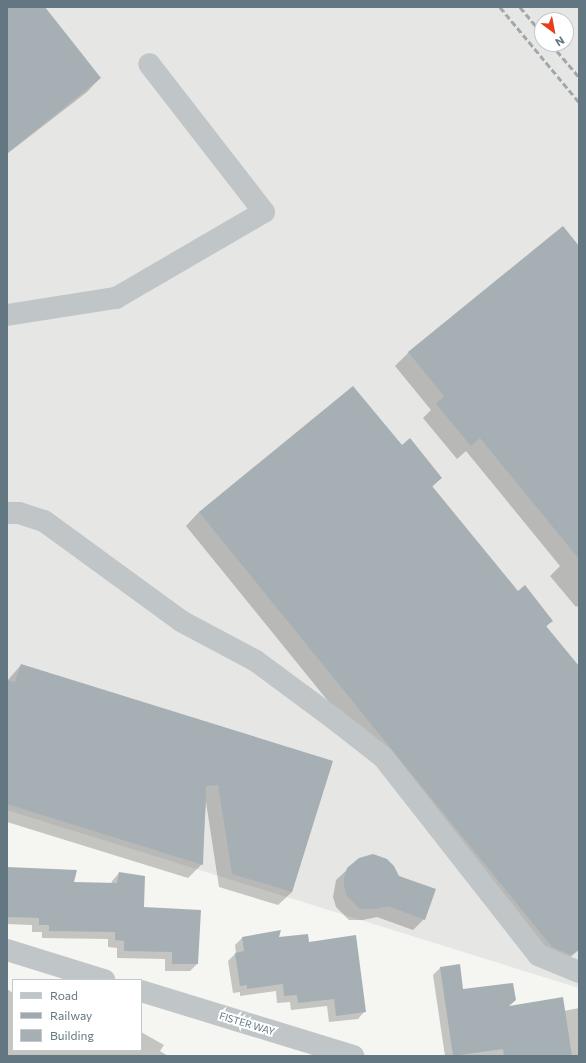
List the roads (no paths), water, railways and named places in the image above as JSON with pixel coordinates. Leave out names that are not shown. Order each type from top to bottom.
[{"type":"street","points":[[7,315],[116,298],[264,212],[149,64]]},
{"type":"street","points":[[7,513],[19,513],[44,521],[181,621],[256,661],[383,757],[538,955],[579,972]]},
{"type":"street","points":[[7,950],[101,979]]},
{"type":"street","name":"FISTER WAY","points":[[142,991],[353,1056]]},
{"type":"railway","points":[[500,7],[579,102]]},
{"type":"railway","points":[[520,7],[534,24]]},
{"type":"railway","points":[[558,52],[579,77]]}]
